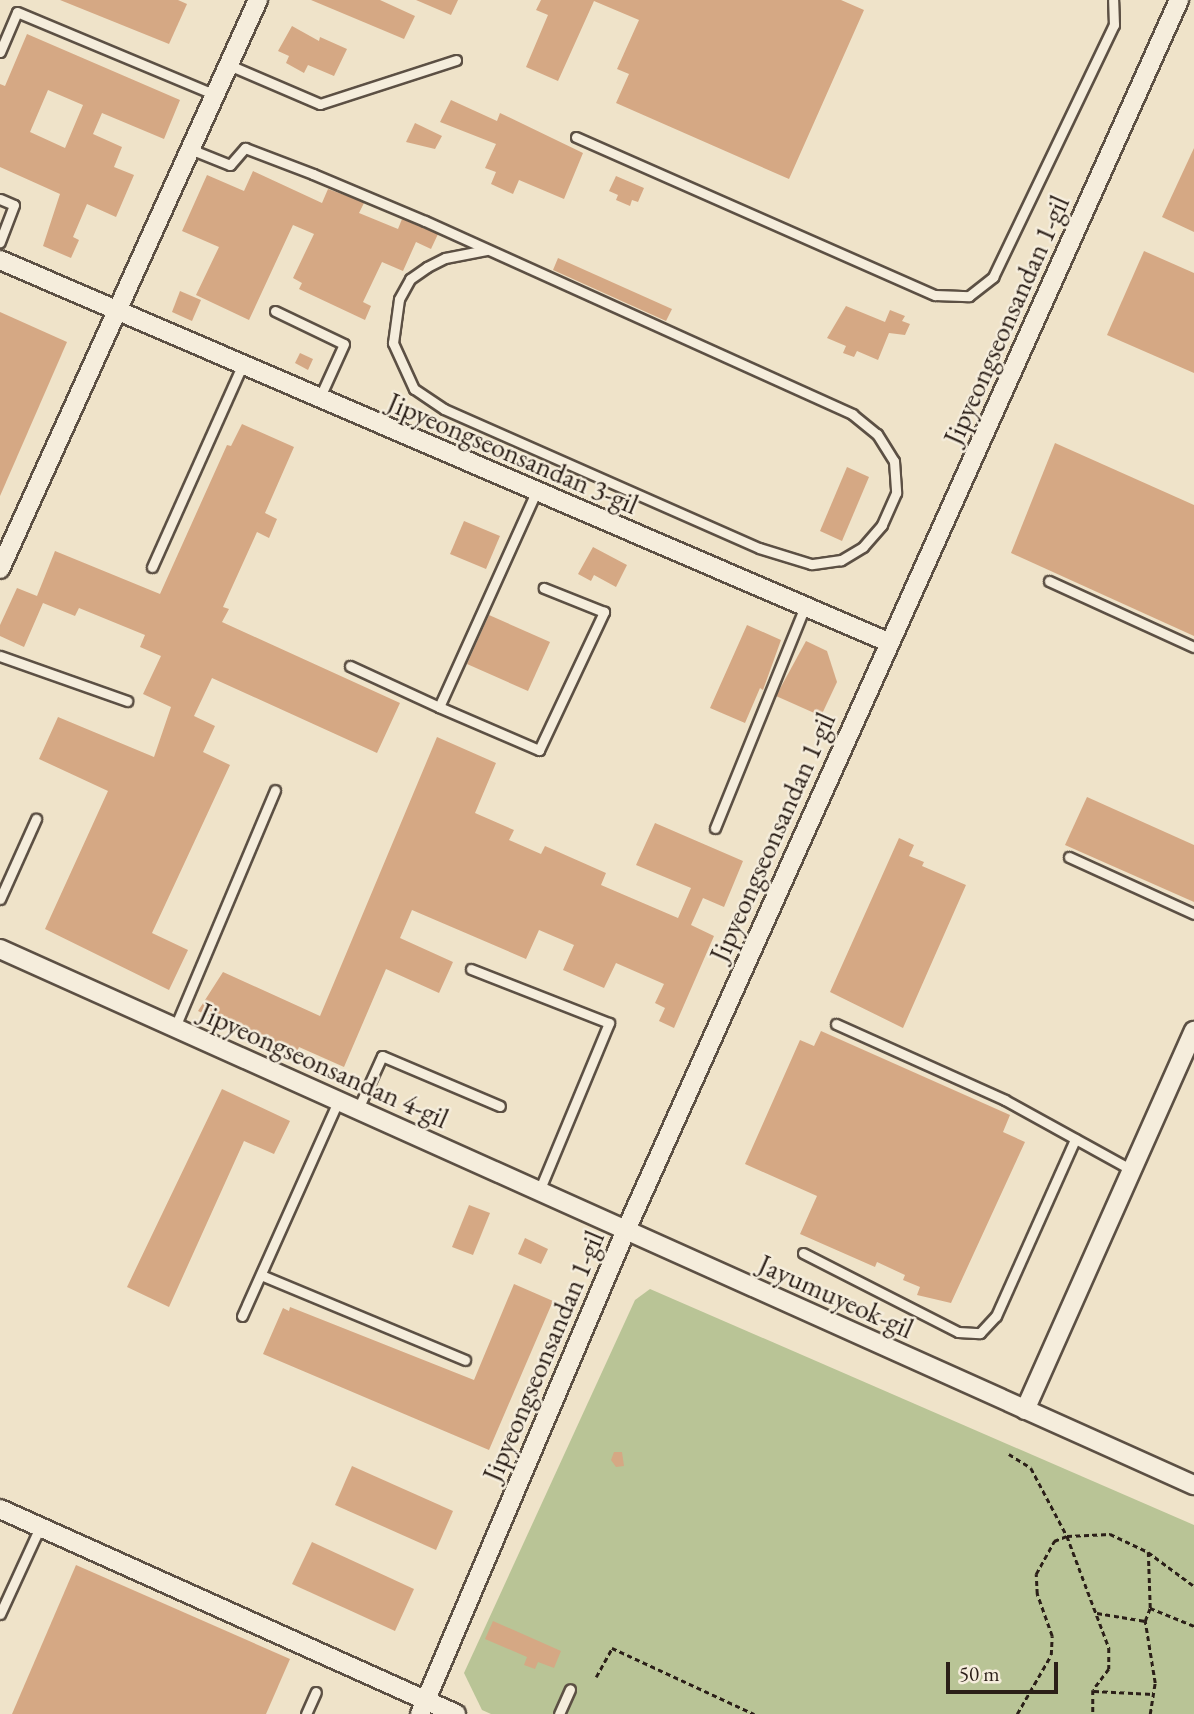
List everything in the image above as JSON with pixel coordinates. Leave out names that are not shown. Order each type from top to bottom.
[{"type":"street","points":[[0,569],[258,0]]},
{"type":"street","name":"Jipyeongseonsandan 1-gil","points":[[423,1707],[626,1230],[888,642],[1179,0]]},
{"type":"street","name":"Jipyeongseonsandan 3-gil","points":[[0,260],[117,313],[888,642]]},
{"type":"street","name":"Jipyeongseonsandan 4-gil","points":[[0,949],[626,1230]]},
{"type":"street","points":[[1025,1410],[1194,1031]]},
{"type":"street","name":"Jayumuyeok-gil","points":[[626,1230],[1194,1485]]},
{"type":"street","points":[[0,1509],[423,1707],[456,1714]]},
{"type":"lane","points":[[576,137],[935,295],[969,296],[993,277],[1114,24],[1113,0]]},
{"type":"lane","points":[[0,52],[17,12],[215,94]]},
{"type":"lane","points":[[229,65],[320,104],[456,60]]},
{"type":"lane","points":[[190,149],[230,165],[245,148],[486,250],[852,414],[877,434],[894,461],[896,493],[882,526],[863,547],[841,560],[811,564],[759,548],[444,409],[414,389],[393,343],[394,320],[404,289],[410,279],[445,258],[486,250]]},
{"type":"lane","points":[[0,199],[14,205],[0,242]]},
{"type":"lane","points":[[275,312],[344,344],[319,399]]},
{"type":"lane","points":[[152,567],[242,366]]},
{"type":"lane","points":[[439,707],[536,492]]},
{"type":"lane","points":[[1049,581],[1194,647]]},
{"type":"lane","points":[[350,666],[539,750],[604,612],[544,588]]},
{"type":"lane","points":[[715,828],[805,606]]},
{"type":"lane","points":[[0,656],[127,701]]},
{"type":"lane","points":[[175,1027],[275,790]]},
{"type":"lane","points":[[0,899],[36,819]]},
{"type":"lane","points":[[1069,857],[1194,914]]},
{"type":"lane","points":[[471,969],[609,1023],[539,1191]]},
{"type":"lane","points":[[836,1024],[1005,1100],[1132,1170]]},
{"type":"lane","points":[[358,1110],[382,1056],[500,1106]]},
{"type":"lane","points":[[242,1316],[338,1101]]},
{"type":"lane","points":[[803,1253],[958,1332],[980,1332],[996,1316],[1075,1139]]},
{"type":"lane","points":[[261,1275],[465,1360]]},
{"type":"lane","points":[[0,1614],[40,1527]]},
{"type":"lane","points":[[559,1714],[570,1689]]},
{"type":"lane","points":[[306,1714],[316,1692]]},
{"type":"path","points":[[1009,1454],[1031,1468],[1067,1536],[1109,1648],[1109,1669],[1094,1690],[1093,1714]]},
{"type":"path","points":[[1017,1714],[1051,1655],[1052,1636],[1037,1594],[1036,1574],[1054,1541],[1067,1536],[1110,1535],[1147,1552],[1194,1586]]},
{"type":"path","points":[[1147,1552],[1150,1608],[1145,1621],[1153,1694],[1150,1714]]},
{"type":"path","points":[[1150,1608],[1194,1626]]},
{"type":"path","points":[[1096,1613],[1145,1621]]},
{"type":"path","points":[[596,1677],[612,1648],[754,1714]]},
{"type":"path","points":[[1094,1690],[1153,1694]]},
{"type":"green space","points":[[650,1289],[1194,1525],[1194,1714],[491,1714],[482,1710],[464,1673],[635,1300]]},
{"type":"building","points":[[60,0],[178,0],[187,4],[169,44]]},
{"type":"building","points":[[311,0],[380,0],[415,16],[404,39]]},
{"type":"building","points":[[416,0],[458,0],[451,15]]},
{"type":"building","points":[[541,0],[841,0],[864,10],[789,179],[616,103],[629,74],[617,69],[639,20],[594,1],[558,81],[526,67],[548,15],[536,10]]},
{"type":"building","points":[[292,26],[319,41],[320,37],[347,49],[334,76],[308,65],[304,73],[286,63],[289,56],[278,51]]},
{"type":"building","points":[[27,34],[180,100],[164,139],[102,113],[93,134],[122,147],[114,167],[134,175],[116,217],[87,204],[73,237],[79,240],[71,258],[43,246],[60,194],[0,167],[0,84],[5,86]],"holes":[[[48,90],[83,105],[65,148],[30,132]]]},
{"type":"building","points":[[451,100],[497,121],[500,113],[583,153],[564,199],[519,180],[513,194],[491,184],[496,172],[485,168],[496,144],[440,122]]},
{"type":"building","points":[[415,123],[442,136],[435,149],[406,142]]},
{"type":"building","points":[[1194,148],[1194,232],[1162,217]]},
{"type":"building","points":[[253,171],[322,203],[328,189],[350,197],[364,203],[359,213],[398,229],[402,219],[438,234],[431,249],[416,242],[403,271],[382,262],[363,302],[371,306],[365,320],[299,289],[302,283],[293,278],[314,234],[293,225],[249,320],[196,295],[219,247],[182,231],[207,175],[244,191]]},
{"type":"building","points":[[616,176],[644,188],[638,202],[632,200],[630,206],[616,200],[618,195],[609,191]]},
{"type":"building","points":[[1144,251],[1194,273],[1194,373],[1107,335]]},
{"type":"building","points":[[558,258],[672,309],[666,321],[553,270]]},
{"type":"building","points":[[180,291],[201,300],[192,321],[172,312]]},
{"type":"building","points":[[846,306],[885,322],[890,310],[905,316],[902,321],[910,324],[905,335],[889,333],[878,360],[857,351],[854,357],[843,353],[846,346],[827,338]]},
{"type":"building","points":[[0,312],[67,342],[0,496]]},
{"type":"building","points":[[300,353],[313,359],[308,370],[295,363]]},
{"type":"building","points":[[242,424],[294,447],[265,513],[277,519],[269,538],[257,532],[223,607],[229,609],[222,622],[400,703],[377,753],[212,678],[194,716],[215,726],[203,752],[230,765],[152,933],[188,950],[169,990],[45,929],[108,791],[39,759],[58,717],[154,757],[171,707],[143,694],[161,656],[140,647],[145,635],[79,608],[75,616],[43,603],[24,647],[0,636],[0,625],[17,588],[37,596],[55,551],[160,594],[227,445],[231,446]]},
{"type":"building","points":[[1055,443],[1194,505],[1194,636],[1011,553]]},
{"type":"building","points":[[847,467],[869,477],[842,541],[820,531]]},
{"type":"building","points":[[464,521],[500,536],[486,569],[450,554]]},
{"type":"building","points":[[593,547],[627,565],[616,587],[594,575],[591,581],[578,574]]},
{"type":"building","points":[[489,615],[550,642],[528,691],[467,664]]},
{"type":"building","points":[[747,625],[781,640],[763,690],[760,688],[745,723],[710,708]]},
{"type":"building","points":[[806,641],[827,651],[837,682],[821,716],[776,696]]},
{"type":"building","points":[[437,737],[496,763],[475,813],[514,830],[509,840],[541,854],[545,846],[606,873],[601,885],[678,918],[691,888],[636,865],[655,823],[743,861],[724,907],[703,898],[691,925],[714,936],[674,1028],[659,1021],[665,1008],[655,1003],[664,984],[616,963],[604,988],[563,970],[574,945],[539,930],[526,959],[412,910],[400,938],[453,962],[439,993],[386,969],[344,1067],[299,1047],[296,1054],[222,1015],[219,1021],[198,1011],[223,972],[320,1016]]},
{"type":"building","points":[[1087,797],[1194,845],[1194,902],[1065,845]]},
{"type":"building","points":[[899,838],[914,845],[909,856],[924,862],[922,866],[966,885],[903,1028],[830,992]]},
{"type":"building","points":[[821,1031],[1010,1115],[1003,1132],[1025,1142],[951,1303],[917,1295],[920,1287],[903,1280],[905,1275],[877,1262],[875,1267],[800,1234],[817,1196],[745,1164],[800,1040],[814,1046]]},
{"type":"building","points":[[222,1089],[290,1121],[274,1154],[244,1141],[169,1307],[127,1287]]},
{"type":"building","points":[[469,1205],[490,1213],[473,1255],[452,1247]]},
{"type":"building","points":[[525,1238],[548,1249],[541,1264],[518,1254]]},
{"type":"building","points":[[514,1284],[553,1301],[489,1450],[263,1354],[283,1308],[289,1311],[290,1307],[474,1380]]},
{"type":"building","points":[[614,1452],[622,1452],[624,1466],[616,1467],[611,1460]]},
{"type":"building","points":[[352,1466],[453,1511],[436,1550],[335,1505]]},
{"type":"building","points":[[312,1542],[414,1589],[395,1631],[292,1584]]},
{"type":"building","points":[[76,1565],[290,1659],[266,1714],[12,1714]]},
{"type":"building","points":[[493,1621],[561,1651],[554,1668],[538,1662],[535,1669],[524,1665],[527,1657],[485,1639]]}]
